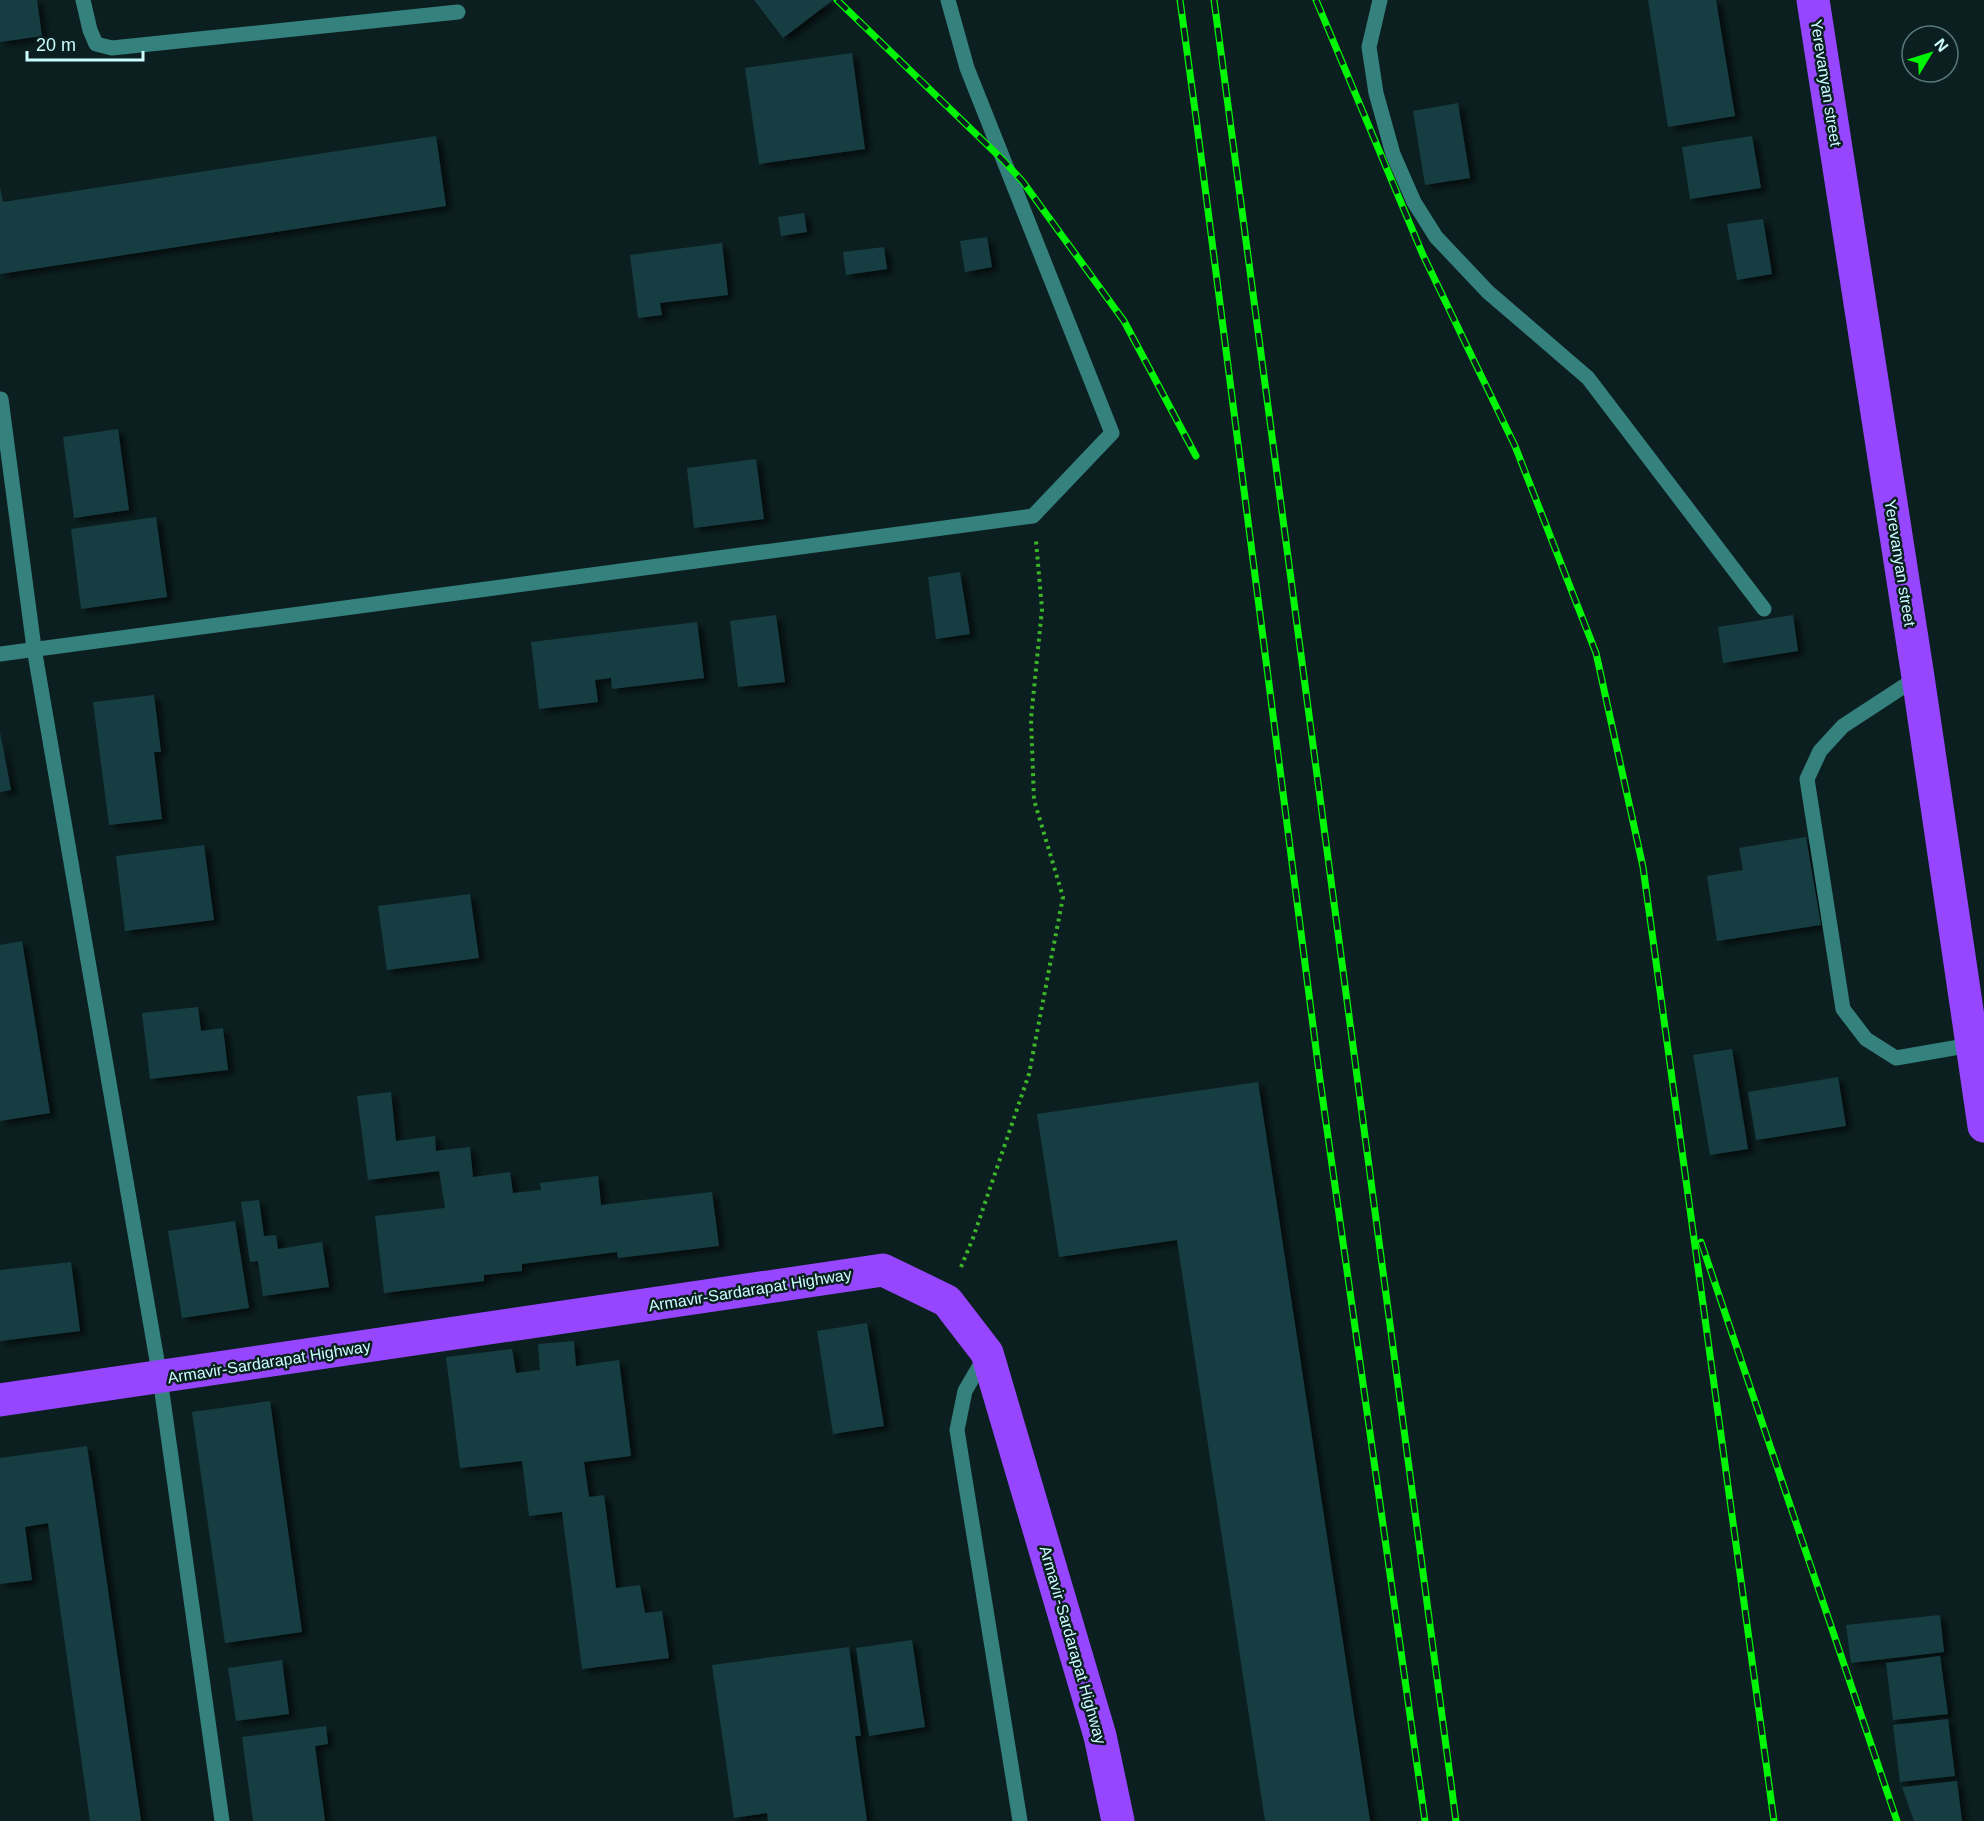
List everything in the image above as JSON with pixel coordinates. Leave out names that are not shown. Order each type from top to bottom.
[{"type":"highway","name":"Yerevanyan street","points":[[1813,0],[1984,1126]]},
{"type":"highway","name":"Armavir-Sardarapat Highway","points":[[0,1400],[884,1270],[946,1301],[987,1353],[1100,1736],[1118,1821]]},
{"type":"street","points":[[83,0],[96,44],[112,48],[458,12]]},
{"type":"street","points":[[0,654],[1033,516],[1112,432],[967,68],[948,0]]},
{"type":"street","points":[[1380,0],[1369,47],[1376,93],[1393,154],[1414,202],[1436,237],[1488,292],[1588,378],[1764,609]]},
{"type":"street","points":[[1,399],[34,648],[160,1378],[222,1821]]},
{"type":"street","points":[[1917,677],[1843,726],[1820,751],[1807,779],[1843,1009],[1866,1039],[1896,1058],[1971,1045]]},
{"type":"street","points":[[987,1353],[965,1391],[957,1430],[1020,1821]]},
{"type":"path","points":[[946,1301],[973,1238],[1029,1074],[1063,897],[1034,800],[1031,719],[1042,609],[1033,516]]},
{"type":"building","points":[[0,0],[37,0],[42,36],[0,42]]},
{"type":"building","points":[[754,0],[833,0],[783,38]]},
{"type":"building","points":[[1648,0],[1716,0],[1735,116],[1668,127]]},
{"type":"building","points":[[852,53],[865,149],[759,164],[745,68]]},
{"type":"building","points":[[1458,103],[1470,178],[1425,185],[1413,111]]},
{"type":"building","points":[[436,136],[446,206],[0,274],[0,188],[3,202]]},
{"type":"building","points":[[1752,136],[1761,188],[1690,199],[1682,147]]},
{"type":"building","points":[[804,213],[807,232],[781,236],[778,217]]},
{"type":"building","points":[[1763,219],[1772,274],[1737,280],[1727,224]]},
{"type":"building","points":[[987,237],[992,267],[965,272],[960,241]]},
{"type":"building","points":[[722,243],[728,295],[660,303],[662,315],[638,318],[630,255]]},
{"type":"building","points":[[884,247],[887,269],[846,275],[843,252]]},
{"type":"building","points":[[118,429],[129,510],[74,518],[63,437]]},
{"type":"building","points":[[756,459],[764,519],[694,528],[687,468]]},
{"type":"building","points":[[156,517],[167,597],[81,609],[71,529]]},
{"type":"building","points":[[960,572],[970,634],[936,639],[928,577]]},
{"type":"building","points":[[776,615],[785,682],[738,687],[730,621]]},
{"type":"building","points":[[1793,615],[1798,651],[1723,663],[1718,627]]},
{"type":"building","points":[[697,622],[704,678],[612,689],[611,678],[595,680],[598,702],[539,709],[531,642]]},
{"type":"building","points":[[154,695],[161,752],[154,752],[162,819],[109,825],[93,702]]},
{"type":"building","points":[[0,732],[11,790],[0,792]]},
{"type":"building","points":[[1806,837],[1821,925],[1717,941],[1707,876],[1743,870],[1739,848]]},
{"type":"building","points":[[204,845],[214,920],[125,931],[116,856]]},
{"type":"building","points":[[470,894],[479,958],[387,970],[378,906]]},
{"type":"building","points":[[22,941],[50,1113],[0,1121],[0,945]]},
{"type":"building","points":[[198,1007],[201,1031],[223,1028],[228,1070],[150,1079],[142,1013]]},
{"type":"building","points":[[1732,1049],[1748,1149],[1710,1155],[1693,1055]]},
{"type":"building","points":[[1838,1077],[1846,1126],[1756,1140],[1748,1092]]},
{"type":"building","points":[[1258,1082],[1370,1821],[1265,1821],[1177,1240],[1059,1257],[1037,1114]]},
{"type":"building","points":[[391,1092],[396,1141],[435,1136],[436,1151],[470,1147],[473,1177],[510,1172],[513,1193],[541,1190],[540,1183],[598,1176],[601,1205],[712,1192],[719,1246],[618,1258],[617,1252],[522,1264],[522,1271],[484,1275],[484,1281],[384,1293],[375,1216],[445,1208],[439,1171],[368,1180],[357,1096]]},
{"type":"building","points":[[259,1200],[264,1236],[276,1235],[278,1249],[322,1242],[329,1287],[263,1296],[258,1261],[250,1262],[241,1202]]},
{"type":"building","points":[[235,1221],[249,1308],[182,1318],[168,1231]]},
{"type":"building","points":[[71,1262],[80,1331],[0,1341],[0,1270]]},
{"type":"building","points":[[867,1323],[884,1426],[833,1434],[817,1331]]},
{"type":"building","points":[[574,1341],[576,1366],[619,1360],[631,1456],[584,1462],[589,1497],[604,1495],[616,1588],[640,1585],[645,1613],[662,1611],[669,1658],[582,1669],[562,1512],[529,1516],[522,1461],[460,1468],[446,1357],[512,1349],[516,1373],[540,1370],[538,1344]]},
{"type":"building","points":[[270,1401],[302,1632],[225,1643],[192,1412]]},
{"type":"building","points":[[87,1446],[141,1821],[90,1821],[48,1523],[25,1527],[32,1580],[0,1584],[0,1458]]},
{"type":"building","points":[[1940,1615],[1944,1652],[1851,1663],[1846,1625]]},
{"type":"building","points":[[912,1640],[925,1727],[869,1736],[856,1648]]},
{"type":"building","points":[[849,1647],[861,1736],[855,1736],[867,1821],[768,1821],[767,1813],[734,1818],[712,1665]]},
{"type":"building","points":[[1940,1656],[1948,1714],[1893,1720],[1886,1663]]},
{"type":"building","points":[[282,1660],[289,1714],[236,1721],[228,1668]]},
{"type":"building","points":[[1948,1719],[1955,1776],[1900,1782],[1893,1725]]},
{"type":"building","points":[[326,1726],[328,1744],[315,1746],[325,1821],[253,1821],[242,1737]]},
{"type":"building","points":[[1957,1781],[1962,1821],[1914,1821],[1902,1787]]},
{"type":"railway","points":[[837,0],[1023,182],[1124,321],[1196,456]]},
{"type":"railway","points":[[1180,0],[1320,1080],[1425,1821]]},
{"type":"railway","points":[[1214,0],[1456,1821]]},
{"type":"railway","points":[[1316,0],[1423,255],[1515,446],[1596,653],[1643,867],[1774,1821]]},
{"type":"railway","points":[[1701,1242],[1897,1821]]}]
